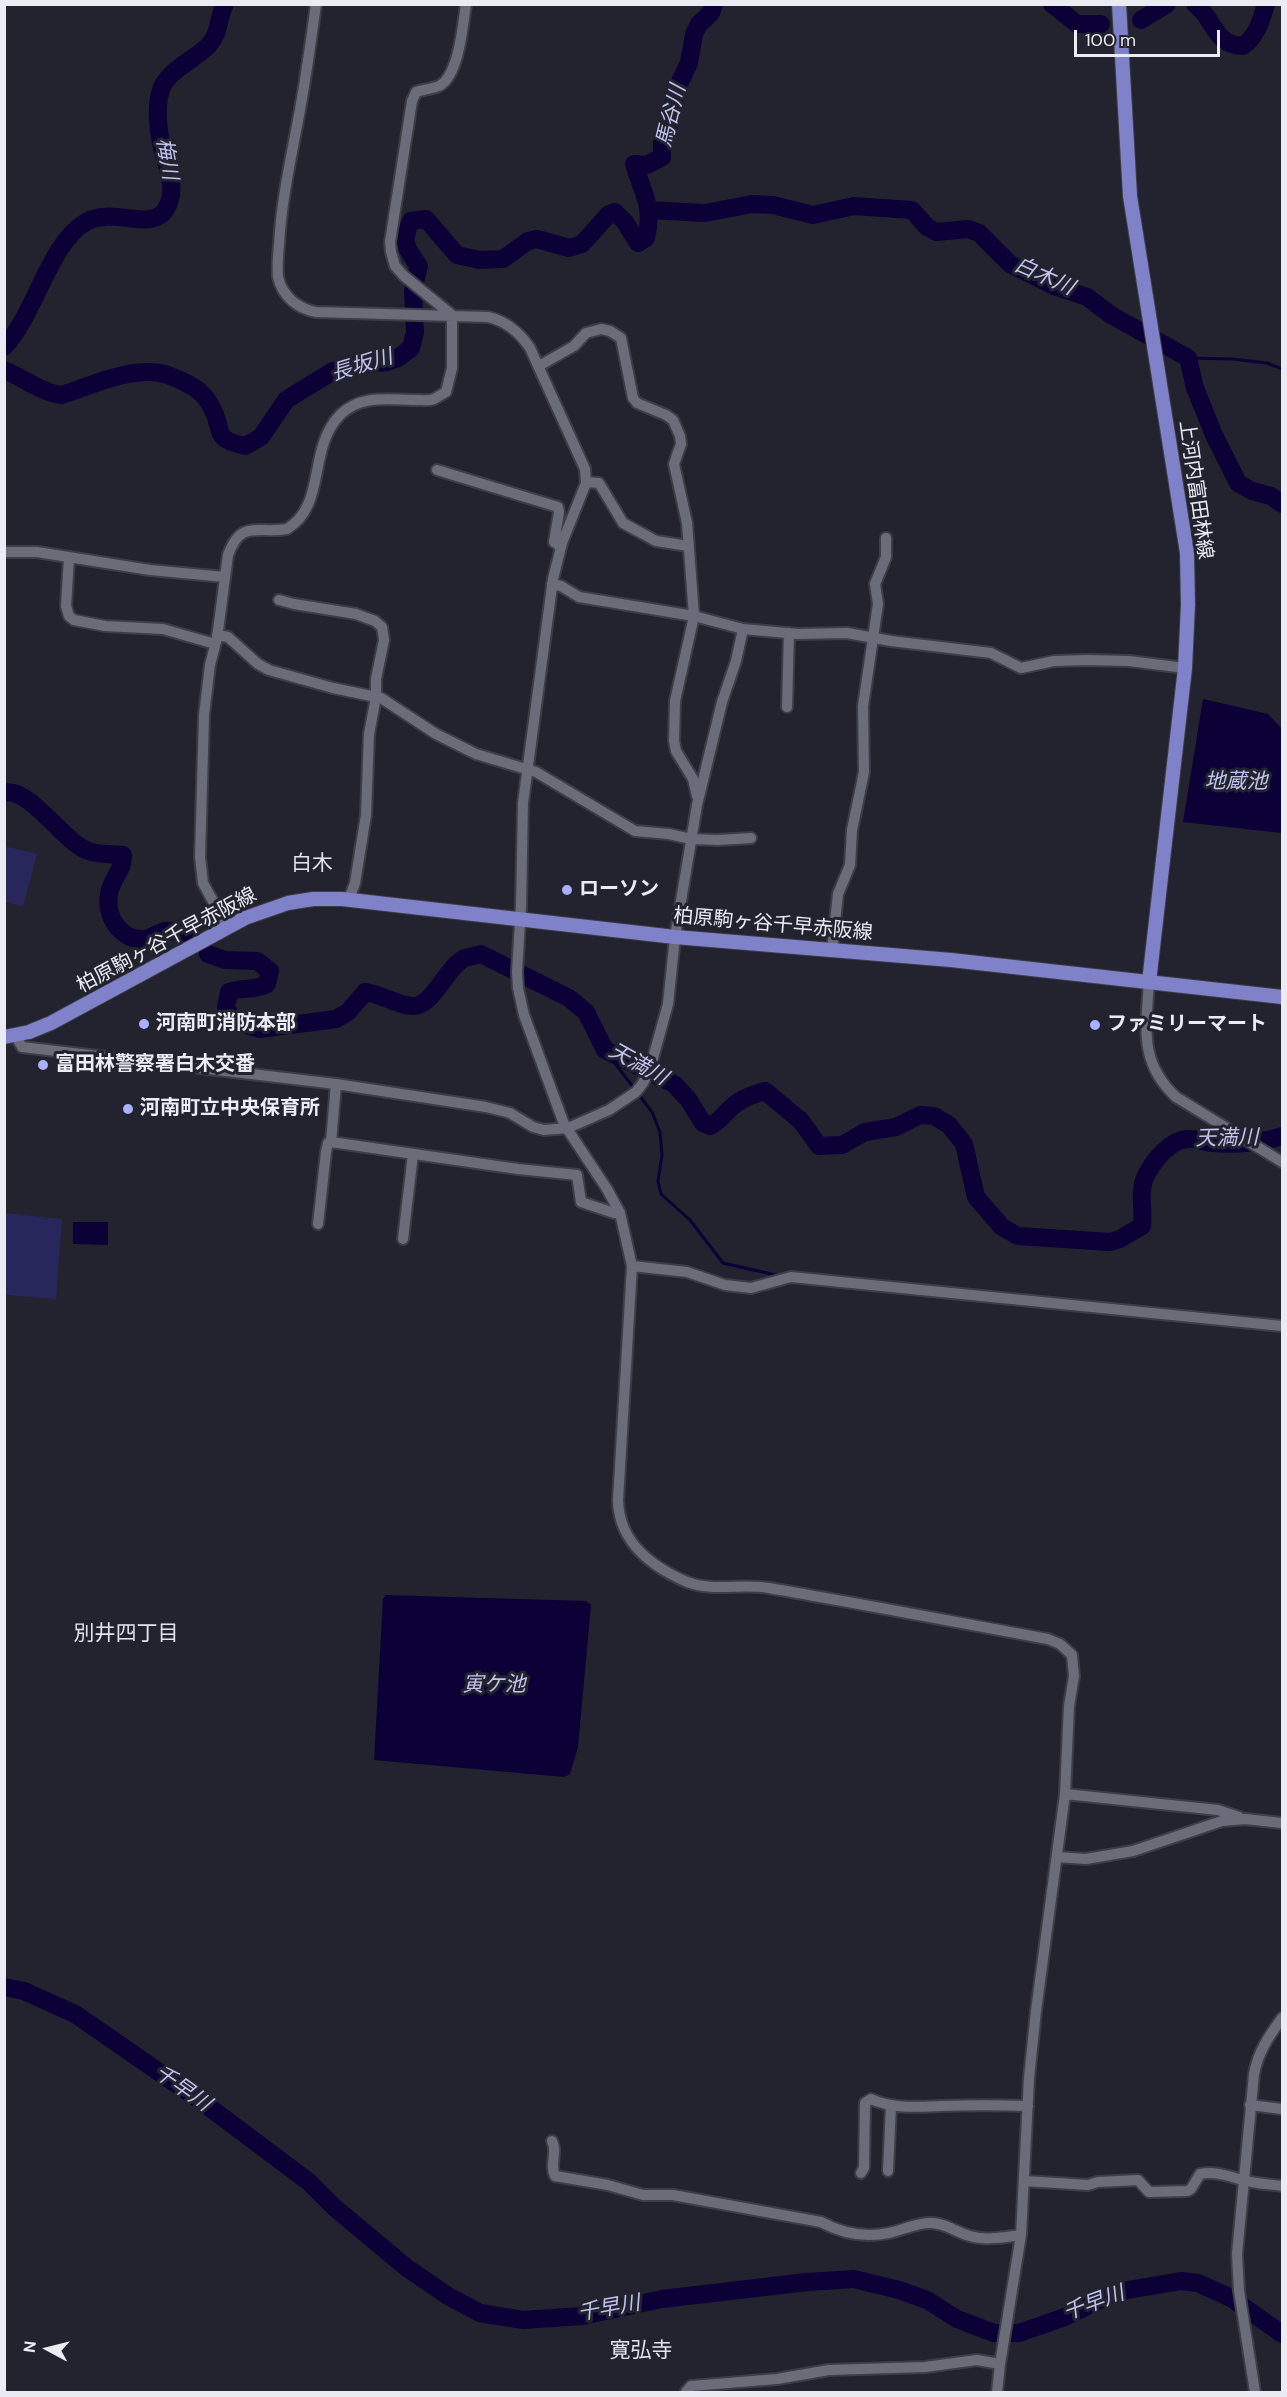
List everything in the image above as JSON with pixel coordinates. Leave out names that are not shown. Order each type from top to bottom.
[{"type":"main road","name":"上河内富田林線","points":[[1119,4],[1130,196],[1187,553],[1188,605],[1185,668],[1149,982]]},
{"type":"main road","name":"柏原駒ヶ谷千早赤阪線","points":[[10,1036],[61,1018],[227,927],[266,909],[313,899],[349,899],[675,937],[951,960],[1282,997]]},
{"type":"street","points":[[316,4],[307,74],[281,207],[278,264],[283,290],[297,305],[305,310],[316,312],[488,317],[504,323],[524,338],[582,457],[586,482],[560,546],[552,584],[527,768],[521,819],[517,972],[520,1003],[566,1128],[607,1189],[620,1213],[632,1266],[618,1500],[622,1526],[633,1546],[649,1561],[670,1574],[699,1585],[766,1587],[1048,1639],[1060,1644],[1072,1655],[1075,1665],[1069,1706],[1065,1794],[1036,2011],[1021,2235],[1000,2360],[998,2392]]},
{"type":"street","points":[[452,315],[395,266],[390,242],[412,101],[416,93],[438,86],[449,76],[456,57],[466,4]]},
{"type":"street","points":[[227,927],[203,883],[201,874],[204,715],[210,665],[232,545],[241,533],[256,529],[287,530],[302,516],[314,488],[319,453],[328,430],[342,413],[361,402],[386,398],[432,400],[446,392],[452,368],[452,315]]},
{"type":"street","points":[[539,366],[574,345],[586,333],[601,329],[610,331],[621,338],[633,398],[637,403],[673,420],[681,436],[681,444],[674,464],[687,523],[694,616],[675,701],[674,741],[676,751],[693,779],[697,805]]},
{"type":"street","points":[[437,470],[558,507],[554,542],[560,546]]},
{"type":"street","points":[[586,482],[599,483],[623,523],[656,541],[688,546]]},
{"type":"street","points":[[832,951],[838,894],[850,865],[852,830],[864,772],[863,706],[878,604],[875,584],[886,557],[886,538]]},
{"type":"street","points":[[4,552],[37,552],[150,570],[225,577]]},
{"type":"street","points":[[69,558],[66,606],[69,616],[75,620],[105,626],[163,629],[216,639],[228,637],[258,664],[269,670],[333,688],[381,698],[418,724],[476,754],[527,768],[635,831],[669,834],[691,839],[751,838]]},
{"type":"street","points":[[552,584],[561,586],[579,597],[694,616],[743,629],[789,633],[847,633],[991,653],[1021,668],[1054,661],[1087,660],[1129,661],[1185,668]]},
{"type":"street","points":[[279,600],[356,614],[375,621],[382,627],[384,640],[369,734],[366,815],[355,884],[349,899]]},
{"type":"street","points":[[10,1036],[22,1047],[336,1084],[486,1107],[510,1113],[533,1127],[544,1130],[566,1128],[609,1110],[630,1096],[643,1083],[650,1069],[668,1004],[675,937],[697,805],[722,702],[736,662],[743,629]]},
{"type":"street","points":[[787,707],[789,633]]},
{"type":"street","points":[[1149,982],[1146,1044],[1151,1065],[1164,1086],[1176,1097],[1277,1159]]},
{"type":"street","points":[[318,1224],[326,1152],[328,1143],[331,1142],[336,1084]]},
{"type":"street","points":[[331,1142],[518,1169],[577,1175],[581,1202],[620,1213]]},
{"type":"street","points":[[404,1239],[412,1154]]},
{"type":"street","points":[[632,1266],[687,1272],[725,1284],[751,1288],[791,1277],[1282,1326]]},
{"type":"street","points":[[1065,1794],[1218,1810],[1245,1819]]},
{"type":"street","points":[[1057,1857],[1086,1859],[1133,1851],[1222,1821],[1245,1819],[1282,1823]]},
{"type":"street","points":[[1254,2392],[1239,2291],[1238,2254],[1243,2181],[1250,2104],[1257,2059],[1266,2040],[1282,2018]]},
{"type":"street","points":[[861,2173],[864,2168],[865,2103],[871,2099],[924,2108],[1028,2106]]},
{"type":"street","points":[[888,2171],[891,2104]]},
{"type":"street","points":[[1250,2104],[1282,2109]]},
{"type":"street","points":[[552,2141],[555,2147],[552,2170],[555,2176],[608,2185],[643,2195],[673,2195],[821,2222],[835,2230],[858,2235],[888,2233],[931,2223],[951,2226],[968,2236],[977,2238],[1021,2235]]},
{"type":"street","points":[[1025,2181],[1088,2185],[1098,2182],[1138,2180],[1149,2192],[1187,2191],[1191,2189],[1200,2174],[1211,2172],[1229,2175],[1243,2181],[1282,2186]]},
{"type":"street","points":[[686,2392],[691,2386],[777,2379],[829,2370],[925,2367],[977,2360],[1000,2360]]},
{"type":"shaded area","points":[[5,846],[37,854],[23,906],[5,902]]},
{"type":"shaded area","points":[[5,1213],[62,1219],[56,1299],[7,1295],[5,1292]]},
{"type":"water","name":"地蔵池","points":[[1203,699],[1268,714],[1282,729],[1282,833],[1183,822]]},
{"type":"water","points":[[73,1222],[108,1222],[108,1245],[73,1244]]},
{"type":"water","name":"寅ケ池","points":[[386,1595],[586,1601],[591,1605],[578,1747],[570,1774],[564,1777],[374,1760],[383,1599]]},
{"type":"waterway","name":"梅川","points":[[4,347],[25,317],[52,262],[73,232],[86,222],[97,218],[151,219],[160,216],[166,209],[170,201],[171,185],[159,131],[160,93],[173,72],[212,41],[225,4]]},
{"type":"waterway","name":"長坂川","points":[[4,370],[40,388],[62,395],[126,374],[139,372],[165,374],[200,392],[212,408],[223,437],[245,446],[261,437],[286,400],[333,371],[353,365],[387,362],[398,358],[411,348],[415,332],[413,291],[419,266],[406,245],[406,234],[411,221],[426,219],[457,255],[479,260],[503,259],[528,241],[537,239],[569,248],[582,244],[609,214],[615,212],[625,222],[638,243],[646,238],[648,208],[634,164],[647,165],[662,157],[662,143],[670,123],[676,90],[689,63],[694,34],[699,24],[711,13],[714,4]]},
{"type":"waterway","name":"馬谷川","points":[[1052,4],[1077,24],[1101,24]]},
{"type":"waterway","name":"馬谷川","points":[[1141,20],[1167,4]]},
{"type":"waterway","name":"馬谷川","points":[[1195,4],[1202,10],[1220,36],[1233,45],[1243,46],[1255,33],[1266,4]]},
{"type":"waterway","name":"白木川","points":[[649,210],[705,213],[752,204],[773,205],[813,215],[854,206],[912,210],[927,227],[936,232],[968,229],[979,233],[1010,264],[1054,286],[1087,297],[1111,315],[1188,358],[1195,388],[1214,435],[1238,483],[1252,491],[1271,496],[1282,504]]},
{"type":"waterway","points":[[1188,358],[1267,363],[1282,369]]},
{"type":"waterway","name":"天満川","points":[[4,793],[13,793],[33,804],[82,848],[97,853],[123,855],[122,865],[110,889],[108,902],[112,918],[121,931],[135,939],[149,938],[166,931],[184,934]]},
{"type":"waterway","name":"天満川","points":[[208,954],[225,960],[257,961],[270,971],[267,984],[257,988],[229,992],[226,1007],[233,1021],[259,1029],[336,1019],[348,1012],[365,992],[409,1006],[421,1004],[457,964],[465,958],[481,954],[569,998],[586,1012],[605,1050],[674,1084],[688,1099],[703,1123],[710,1126],[740,1101],[765,1091],[801,1121],[819,1146],[842,1145],[865,1132],[896,1127],[920,1115],[934,1116],[949,1125],[964,1144],[976,1197],[1002,1227],[1018,1236],[1110,1242],[1120,1239],[1142,1226],[1144,1180],[1151,1166],[1176,1142],[1194,1139],[1210,1143],[1239,1144],[1282,1136]]},
{"type":"waterway","points":[[605,1050],[652,1112],[660,1132],[662,1155],[658,1181],[661,1194],[690,1220],[723,1263],[776,1275]]},
{"type":"waterway","name":"千早川","points":[[4,1987],[24,1991],[75,2014],[201,2101],[309,2182],[334,2207],[407,2268],[448,2296],[480,2313],[523,2320],[582,2316],[662,2299],[807,2282],[854,2279],[899,2290],[927,2300],[957,2319],[994,2333],[1019,2333],[1065,2317],[1116,2292],[1181,2281],[1198,2283],[1231,2298],[1282,2334]]},
{"type":"place","name":"ローソン","points":[[567,890]]},
{"type":"place","name":"河南町消防本部","points":[[144,1024]]},
{"type":"place","name":"ファミリーマート","points":[[1095,1025]]},
{"type":"place","name":"富田林警察署白木交番","points":[[43,1065]]},
{"type":"place","name":"河南町立中央保育所","points":[[128,1109]]},
{"type":"district","name":"白木","points":[[312,864]]},
{"type":"district","name":"別井四丁目","points":[[126,1634]]},
{"type":"district","name":"寛弘寺","points":[[641,2351]]}]
